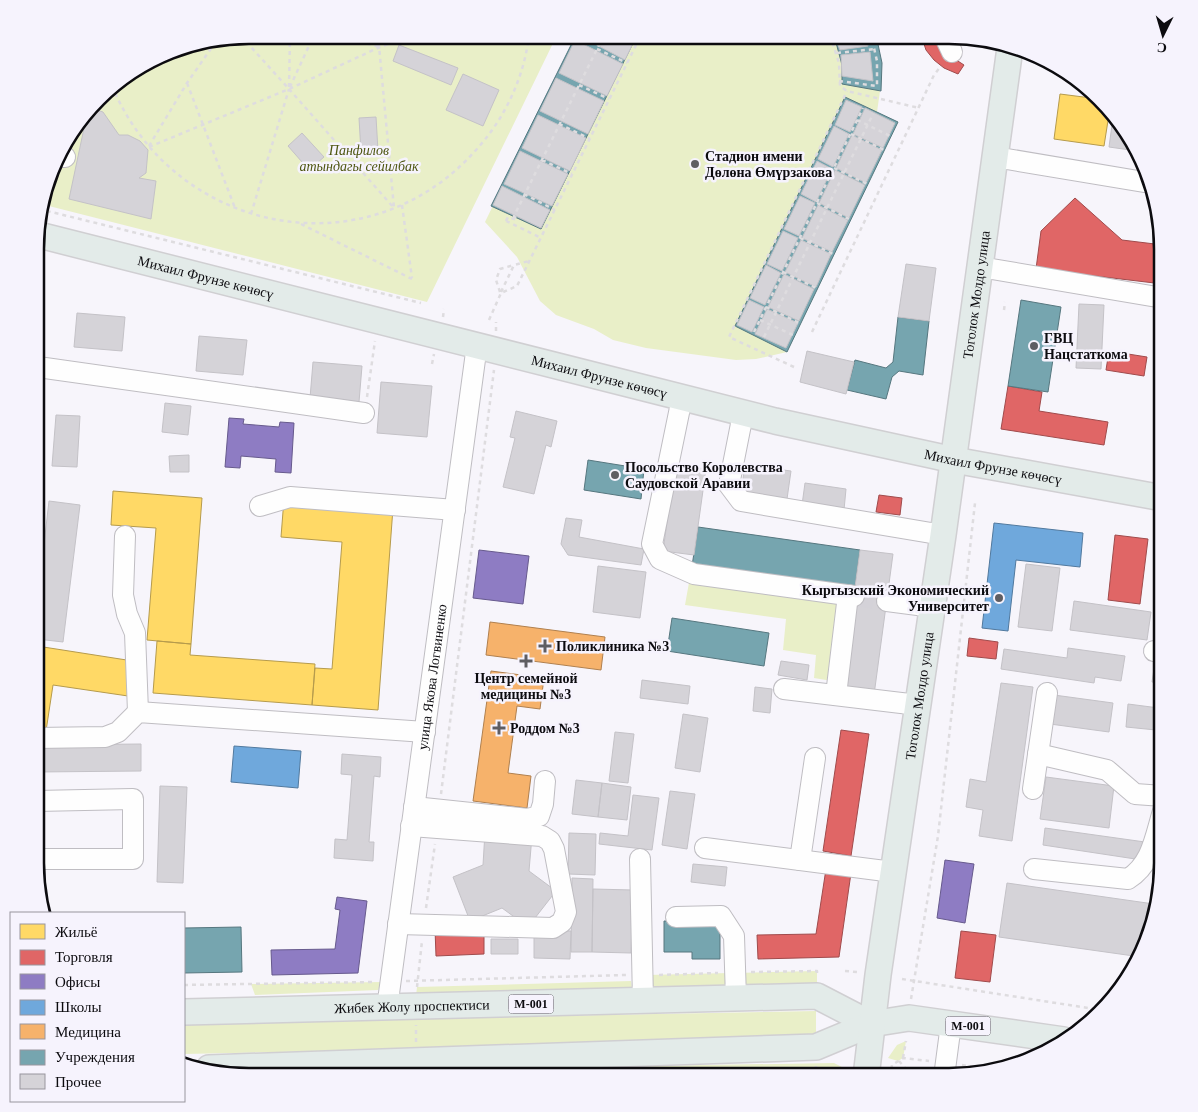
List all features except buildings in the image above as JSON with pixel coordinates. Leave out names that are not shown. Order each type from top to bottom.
[{"type":"main road","name":"Тоголок Молдо улица","points":[[867,1068],[871,1024],[954,460],[1009,53]]},
{"type":"main road","name":"Михаил Фрунзе көчөсү","points":[[44,236],[743,414],[954,460],[1154,496]]},
{"type":"main road","name":"Жибек Жолу проспектиси","points":[[185,1012],[817,996],[871,1024]]},
{"type":"main road","name":"М-001","points":[[419,1068],[816,1048],[871,1024],[909,1018],[1055,1039]]},
{"type":"street","points":[[995,157],[1143,182]]},
{"type":"street","points":[[980,267],[1154,296]]},
{"type":"street","name":"улица Якова Логвиненко","points":[[387,1008],[477,345]]},
{"type":"street","points":[[44,368],[364,413]]},
{"type":"street","points":[[682,398],[652,544],[660,560],[694,574],[851,596],[836,695]]},
{"type":"street","points":[[743,414],[729,485],[741,501],[943,535]]},
{"type":"street","points":[[260,506],[290,497],[455,510]]},
{"type":"street","points":[[44,738],[105,737],[118,732],[138,712],[136,633],[127,614],[123,595],[125,536]]},
{"type":"street","points":[[887,600],[932,607]]},
{"type":"street","points":[[784,689],[918,705]]},
{"type":"street","points":[[1033,789],[1047,693]]},
{"type":"street","points":[[138,712],[425,732]]},
{"type":"street","points":[[1038,754],[1107,770],[1135,794],[1154,795]]},
{"type":"street","points":[[800,860],[815,758]]},
{"type":"street","points":[[413,817],[438,819],[528,819],[539,816],[543,804],[545,781]]},
{"type":"street","points":[[44,801],[133,799],[133,859],[44,859]]},
{"type":"street","points":[[398,924],[553,928],[562,922],[566,912],[554,849],[550,842],[542,836],[438,819]]},
{"type":"street","points":[[1034,869],[1128,879],[1140,871],[1148,857],[1154,839]]},
{"type":"street","points":[[705,848],[893,872]]},
{"type":"street","points":[[640,858],[643,1001]]},
{"type":"street","points":[[676,917],[721,916],[734,936],[736,998]]},
{"type":"street","points":[[945,1068],[951,1024]]},
{"type":"path","points":[[248,44],[394,208]]},
{"type":"path","points":[[289,89],[290,44]]},
{"type":"path","points":[[251,214],[289,89],[310,44]]},
{"type":"path","points":[[369,44],[380,47]]},
{"type":"path","points":[[376,44],[380,47]]},
{"type":"path","points":[[380,44],[394,208]]},
{"type":"path","points":[[148,147],[289,89],[388,44]]},
{"type":"path","points":[[116,93],[133,126],[148,147],[167,167],[188,184],[211,198],[251,214],[299,223],[348,221],[402,205],[447,178],[484,141],[512,96],[521,72],[527,44]]},
{"type":"path","points":[[541,238],[506,221],[508,217],[517,220],[514,216],[524,194],[599,44]]},
{"type":"path","points":[[500,293],[517,286],[636,44]]},
{"type":"path","points":[[834,44],[837,53],[840,86],[847,91],[919,108]]},
{"type":"path","points":[[839,81],[878,86],[874,44]]},
{"type":"path","points":[[148,147],[212,48]]},
{"type":"path","points":[[597,48],[627,63]]},
{"type":"path","points":[[837,53],[875,49]]},
{"type":"path","points":[[812,332],[946,51]]},
{"type":"path","points":[[188,83],[236,209]]},
{"type":"path","points":[[578,86],[609,100]]},
{"type":"path","points":[[794,367],[729,337],[847,91]]},
{"type":"path","points":[[754,332],[863,108]]},
{"type":"path","points":[[764,337],[873,114]]},
{"type":"path","points":[[857,120],[890,136]]},
{"type":"path","points":[[559,124],[590,139]]},
{"type":"path","points":[[851,134],[884,150]]},
{"type":"path","points":[[542,159],[572,174]]},
{"type":"path","points":[[834,168],[867,184]]},
{"type":"path","points":[[524,194],[555,210]]},
{"type":"path","points":[[817,203],[850,219]]},
{"type":"path","points":[[299,223],[412,279],[402,205]]},
{"type":"path","points":[[48,210],[421,303]]},
{"type":"path","points":[[800,238],[833,254]]},
{"type":"path","points":[[500,293],[496,280],[500,269],[529,261]]},
{"type":"path","points":[[489,320],[514,265]]},
{"type":"path","points":[[783,272],[816,288]]},
{"type":"path","points":[[1004,310],[1005,302]]},
{"type":"path","points":[[766,307],[799,323]]},
{"type":"path","points":[[442,322],[444,309]]},
{"type":"path","points":[[364,413],[378,320]]},
{"type":"path","points":[[760,320],[793,335]]},
{"type":"path","points":[[417,980],[494,366]]},
{"type":"path","points":[[911,1000],[938,836],[975,503]]},
{"type":"path","points":[[401,981],[817,971]]},
{"type":"path","points":[[845,971],[857,972]]},
{"type":"path","points":[[902,979],[1093,1009]]},
{"type":"path","points":[[185,985],[382,982]]},
{"type":"path","points":[[416,1019],[416,1049]]},
{"type":"path","points":[[892,1068],[892,1065],[903,1058],[906,1041]]},
{"type":"path","points":[[898,1061],[905,1068]]},
{"type":"path","points":[[815,1068],[816,1062]]},
{"type":"green space","name":"Панфилов атындагы сейилбак","points":[[235,44],[553,44],[427,302],[49,206],[59,170],[71,146],[86,124],[124,86],[146,71],[170,59],[196,51]]},
{"type":"green space","name":"Стадион имени Дөлөна Өмүрзакова","points":[[572,44],[877,44],[882,77],[877,112],[898,122],[787,352],[756,359],[736,360],[646,348],[613,340],[594,329],[556,315],[540,301],[517,257],[485,222]]},
{"type":"green space","points":[[690,577],[842,598],[832,681],[814,678],[816,655],[783,650],[786,619],[685,605]]},
{"type":"green space","points":[[817,971],[817,986],[746,987],[736,973]]},
{"type":"green space","points":[[729,973],[727,985],[650,988],[647,975]]},
{"type":"green space","points":[[631,981],[632,989],[416,996],[417,987]]},
{"type":"green space","points":[[382,982],[378,990],[255,995],[251,984]]},
{"type":"green space","points":[[816,1011],[816,1041],[185,1054],[185,1023]]},
{"type":"green space","points":[[906,1041],[903,1058],[898,1061],[888,1058],[897,1045]]},
{"type":"green space","points":[[834,1063],[844,1068],[581,1068]]},
{"type":"tunnel","points":[[854,596],[887,601]]},
{"type":"place","name":"Стадион имени Дөлөна Өмүрзакова","points":[[695,164]]},
{"type":"place","name":"ГВЦ Нацстаткома","points":[[1034,346]]},
{"type":"place","name":"Посольство Королевства Саудовской Аравии","points":[[615,475]]},
{"type":"place","name":"Кыргызский Экономический Университет","points":[[999,598]]},
{"type":"place","name":"Поликлиника №3","points":[[545,646]]},
{"type":"place","name":"Центр семейной медицины №3","points":[[526,661]]},
{"type":"place","name":"Роддом №3","points":[[499,728]]}]
